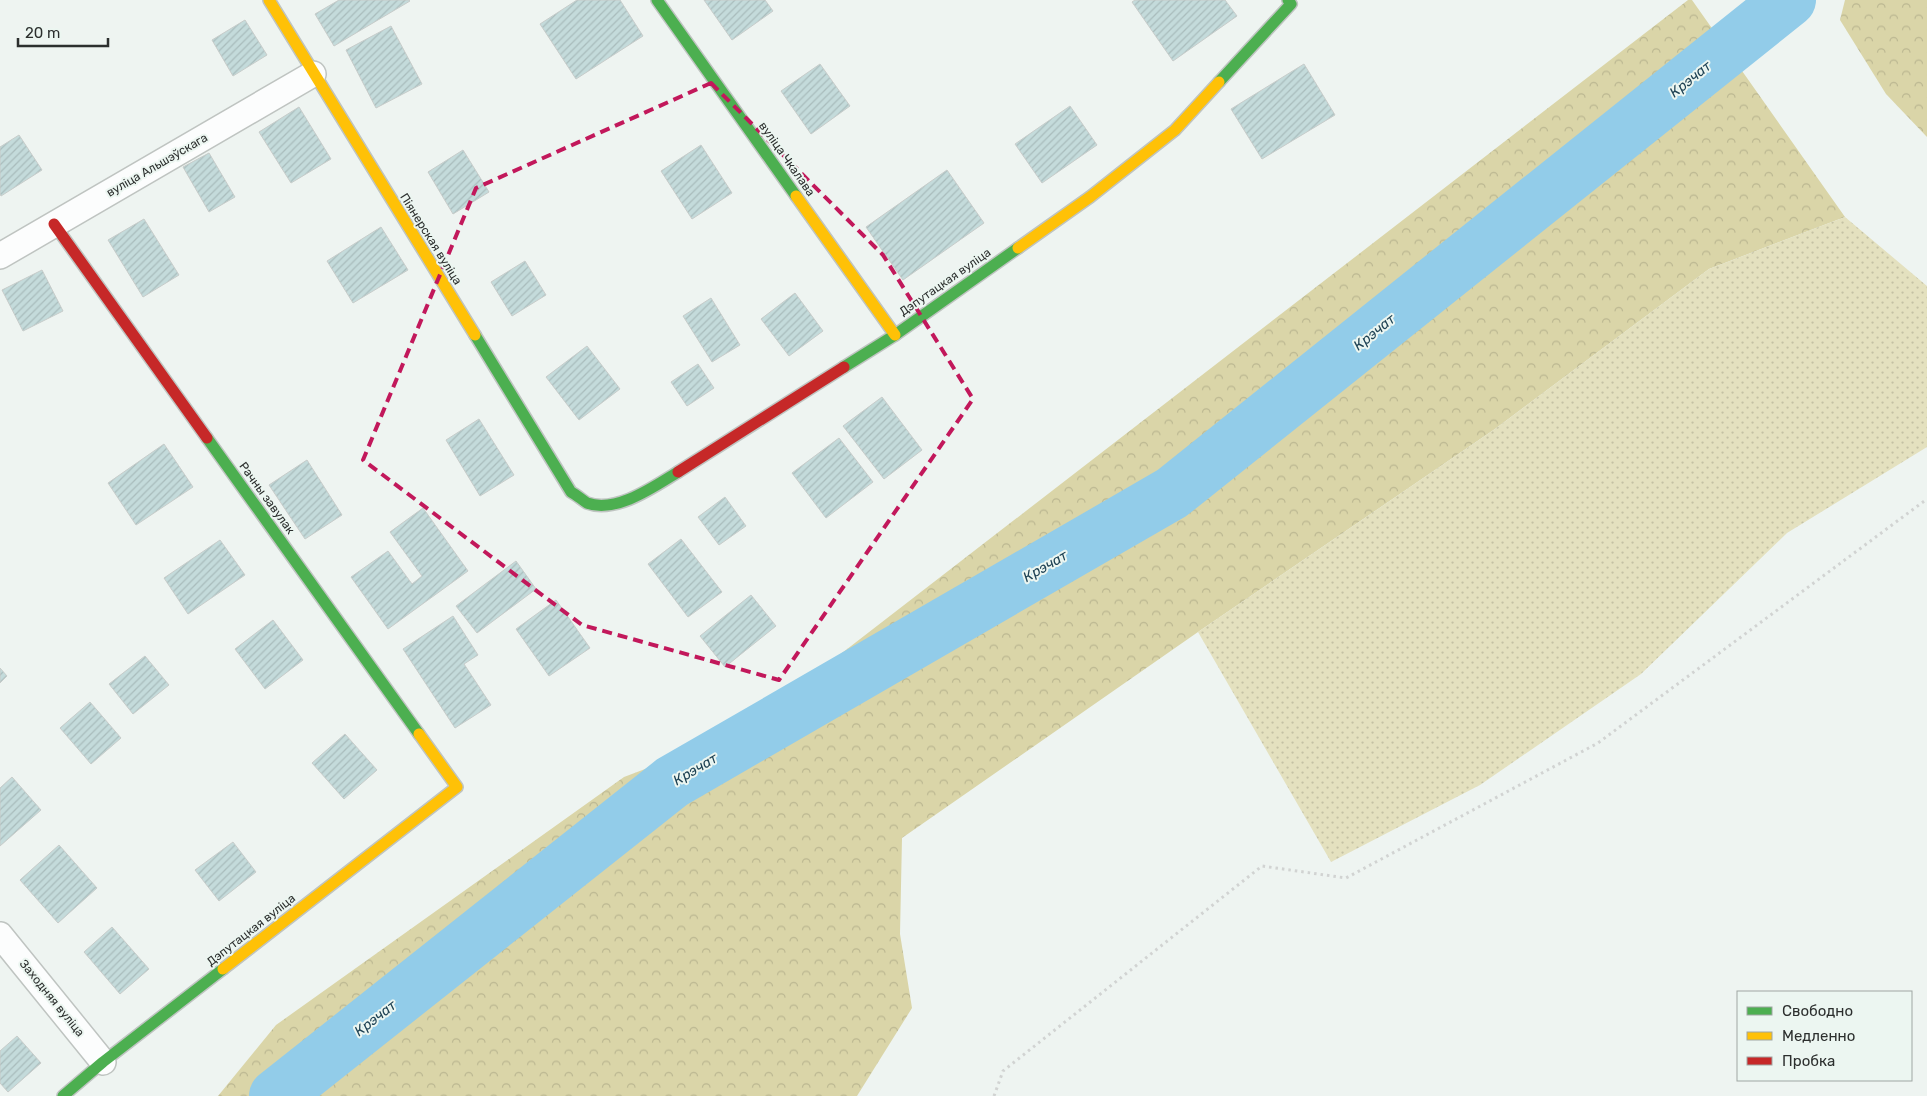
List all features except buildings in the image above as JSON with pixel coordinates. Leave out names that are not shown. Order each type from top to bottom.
[{"type":"street","name":"Піянерская вуліца","points":[[269,0],[571,492]]},
{"type":"street","name":"вуліца Чкалава","points":[[657,0],[895,335]]},
{"type":"street","name":"Дэпутацкая вуліца","points":[[571,492],[588,503],[608,505],[625,501],[647,491],[895,335],[1090,197],[1175,130],[1289,2]]},
{"type":"street","name":"вуліца Альшэўскага","points":[[0,255],[313,74]]},
{"type":"street","name":"Рачны завулак","points":[[54,224],[457,788]]},
{"type":"street","name":"Дэпутацкая вуліца","points":[[63,1096],[103,1062],[457,788]]},
{"type":"street","name":"Заходняя вуліца","points":[[0,935],[103,1062]]},
{"type":"path","points":[[994,1096],[1003,1071],[1262,866],[1346,878],[1598,743],[1927,499]]},
{"type":"highlighted area","points":[[711,83],[883,255],[973,399],[779,680],[582,625],[363,460],[476,188]]},
{"type":"green space","points":[[1688,0],[1692,0],[1845,217],[1709,269],[1495,429],[1198,632],[902,838],[900,934],[912,1008],[857,1096],[218,1096],[276,1025],[624,777],[737,734]]},
{"type":"green space","points":[[1845,0],[1927,0],[1927,137],[1886,94],[1840,20]]},
{"type":"shaded area","points":[[1845,217],[1927,286],[1927,447],[1787,533],[1641,674],[1480,785],[1331,862],[1198,632],[1495,429],[1709,269]]},
{"type":"waterway","name":"Крэчат","points":[[276,1096],[672,782],[1172,493],[1789,0]]},
{"type":"traffic: fast","points":[[657,0],[796,196]]},
{"type":"traffic: fast","points":[[1219,82],[1291,4],[1288,0]]},
{"type":"traffic: fast","points":[[844,367],[895,335],[1018,248]]},
{"type":"traffic: fast","points":[[475,335],[571,492],[585,502],[598,505],[622,502],[647,491],[678,472]]},
{"type":"traffic: fast","points":[[207,438],[419,734]]},
{"type":"traffic: fast","points":[[63,1096],[103,1062],[223,969]]},
{"type":"traffic: slow","points":[[269,0],[475,335]]},
{"type":"traffic: slow","points":[[1018,248],[1090,197],[1175,130],[1219,82]]},
{"type":"traffic: slow","points":[[796,196],[895,335]]},
{"type":"traffic: slow","points":[[223,969],[457,787],[419,734]]},
{"type":"traffic: jam","points":[[54,224],[207,438]]},
{"type":"traffic: jam","points":[[678,472],[844,367]]}]
